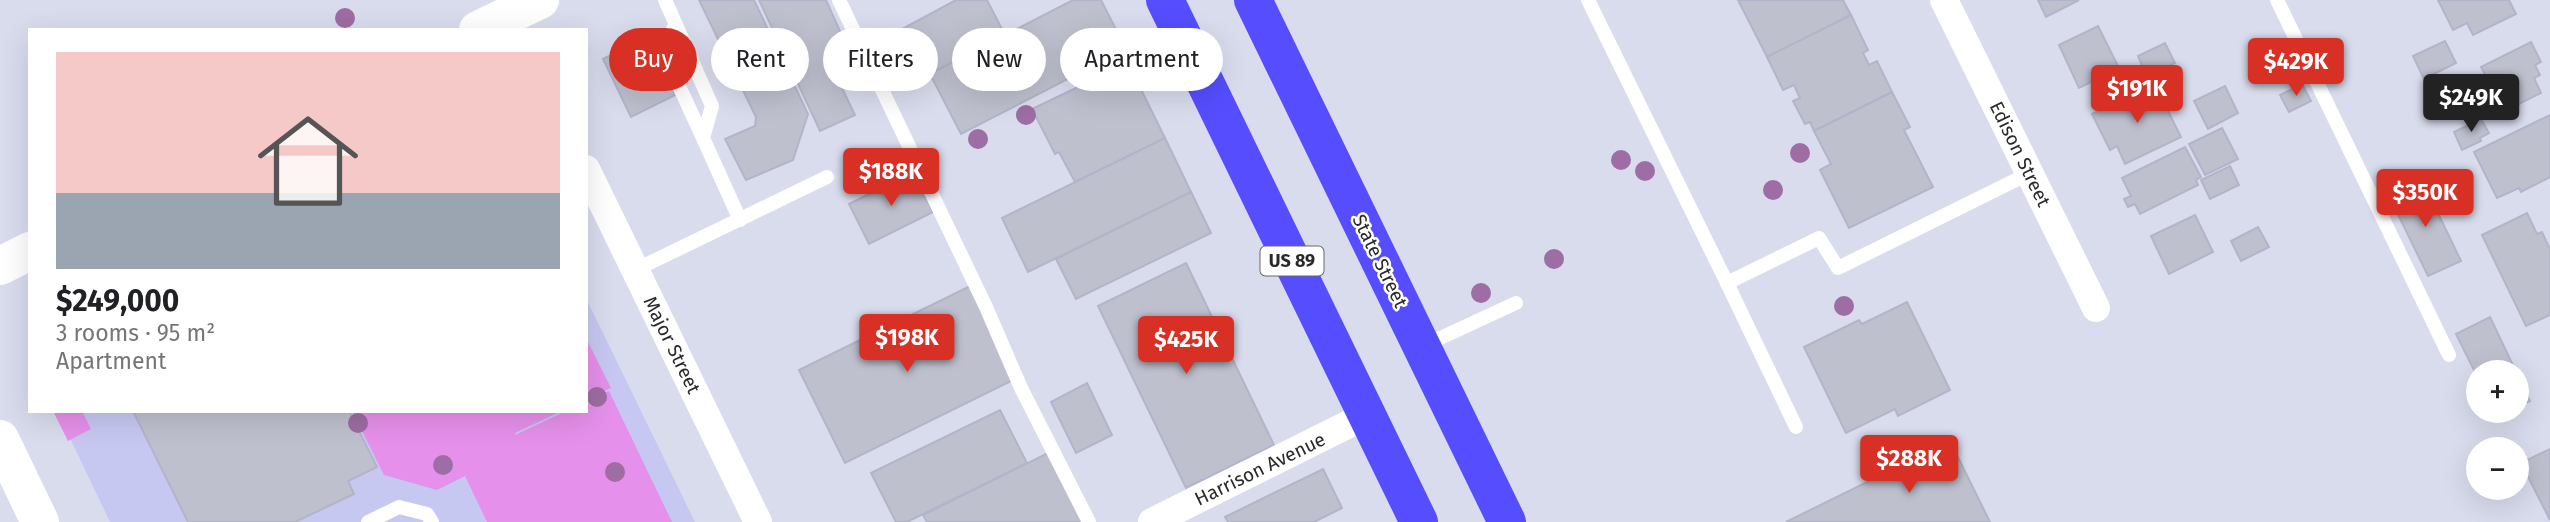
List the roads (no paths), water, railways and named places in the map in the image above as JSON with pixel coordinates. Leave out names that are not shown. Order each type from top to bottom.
[{"type":"main road","name":"US 89","points":[[1166,0],[1419,522]]},
{"type":"main road","name":"State Street","points":[[1253,0],[1507,522]]},
{"type":"street","name":"Edison Street","points":[[1944,0],[2096,308]]},
{"type":"street","points":[[482,28],[520,11]]},
{"type":"street","name":"Major Street","points":[[588,173],[758,522]]},
{"type":"street","points":[[0,266],[28,252]]},
{"type":"street","name":"Harrison Avenue","points":[[1152,522],[1367,415]]},
{"type":"street","points":[[0,439],[40,522]]},
{"type":"lane","points":[[665,0],[712,106],[704,138]]},
{"type":"lane","points":[[839,0],[986,307],[1021,388],[1089,522]]},
{"type":"lane","points":[[1588,0],[1796,427]]},
{"type":"lane","points":[[2277,0],[2449,355]]},
{"type":"lane","points":[[676,24],[662,49],[740,220]]},
{"type":"lane","points":[[1727,283],[1819,237],[1838,268],[2030,173]]},
{"type":"lane","points":[[635,270],[827,177]]},
{"type":"lane","points":[[1422,347],[1516,303]]},
{"type":"lane","points":[[368,522],[399,507],[427,514],[432,522]]}]
